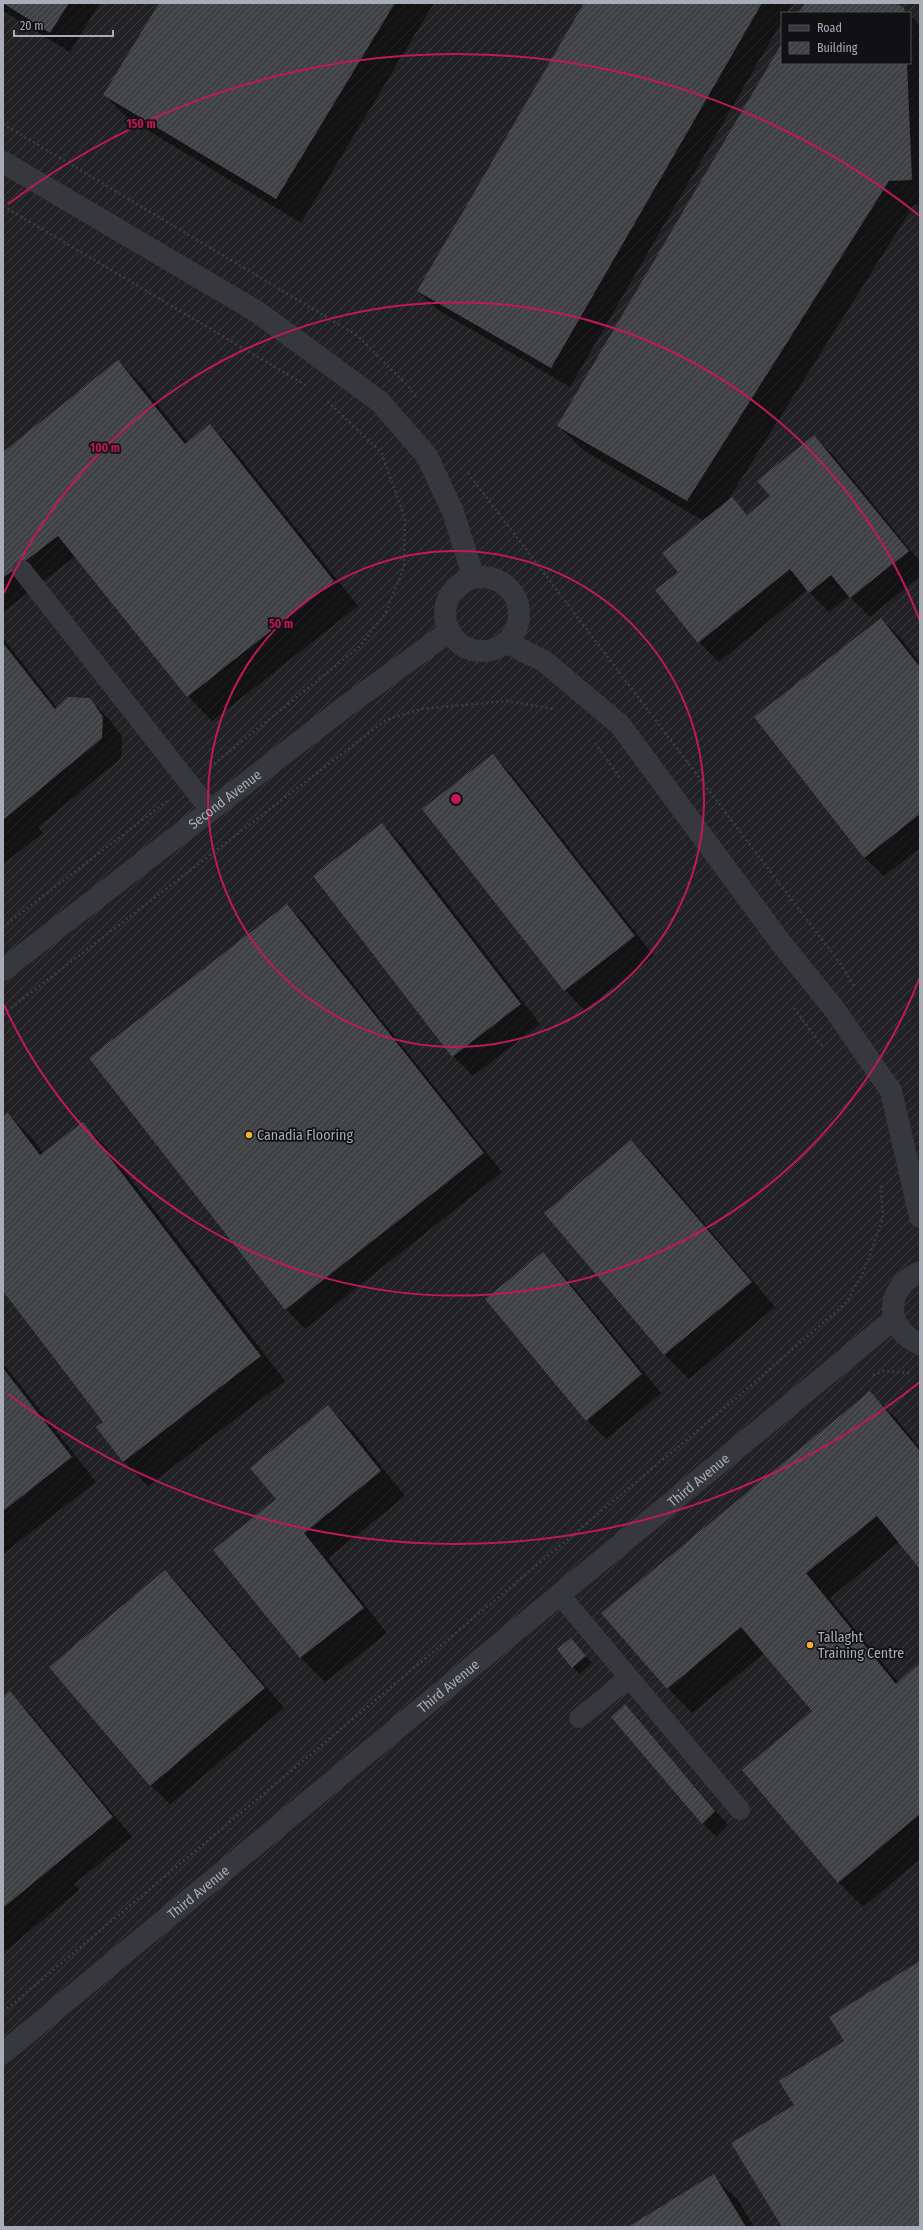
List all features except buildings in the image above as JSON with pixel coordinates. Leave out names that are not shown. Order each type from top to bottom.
[{"type":"street","points":[[3,162],[256,311],[379,401],[427,456],[453,512],[474,578]]},
{"type":"street","points":[[474,578],[486,578],[498,581],[508,588],[515,598],[519,609],[519,622],[514,633],[506,642],[497,648],[486,651],[476,651],[465,647],[450,631],[446,621],[446,610],[449,599],[455,590],[474,578]]},
{"type":"street","name":"Second Avenue","points":[[3,970],[363,693],[450,631]]},
{"type":"street","points":[[506,642],[544,660],[620,725],[781,943],[835,1010],[891,1091],[920,1217]]},
{"type":"street","points":[[920,1272],[910,1277],[901,1285],[895,1296],[893,1307],[894,1319],[904,1335],[920,1344]]},
{"type":"street","name":"Third Avenue","points":[[3,2053],[894,1319]]},
{"type":"lane","points":[[22,570],[210,810]]},
{"type":"lane","points":[[560,1594],[740,1810]]},
{"type":"lane","points":[[579,1718],[629,1678]]},
{"type":"path","points":[[3,124],[358,336],[408,386],[417,399]]},
{"type":"path","points":[[3,206],[308,387]]},
{"type":"path","points":[[3,927],[189,783],[359,647],[385,614],[404,567],[405,518],[381,452],[321,395]]},
{"type":"path","points":[[466,470],[835,956],[858,990]]},
{"type":"path","points":[[3,1014],[386,720],[421,709],[507,701],[551,707],[558,710]]},
{"type":"path","points":[[591,738],[622,780]]},
{"type":"path","points":[[793,1007],[826,1051]]},
{"type":"path","points":[[3,2012],[722,1410],[846,1303],[864,1271],[883,1218],[881,1182]]},
{"type":"shaded area","points":[[3,3],[920,3],[920,2227],[3,2227]]},
{"type":"place","name":"Canadia Flooring","points":[[249,1135]]},
{"type":"place","name":"Tallaght Training Centre","points":[[810,1645]]}]
